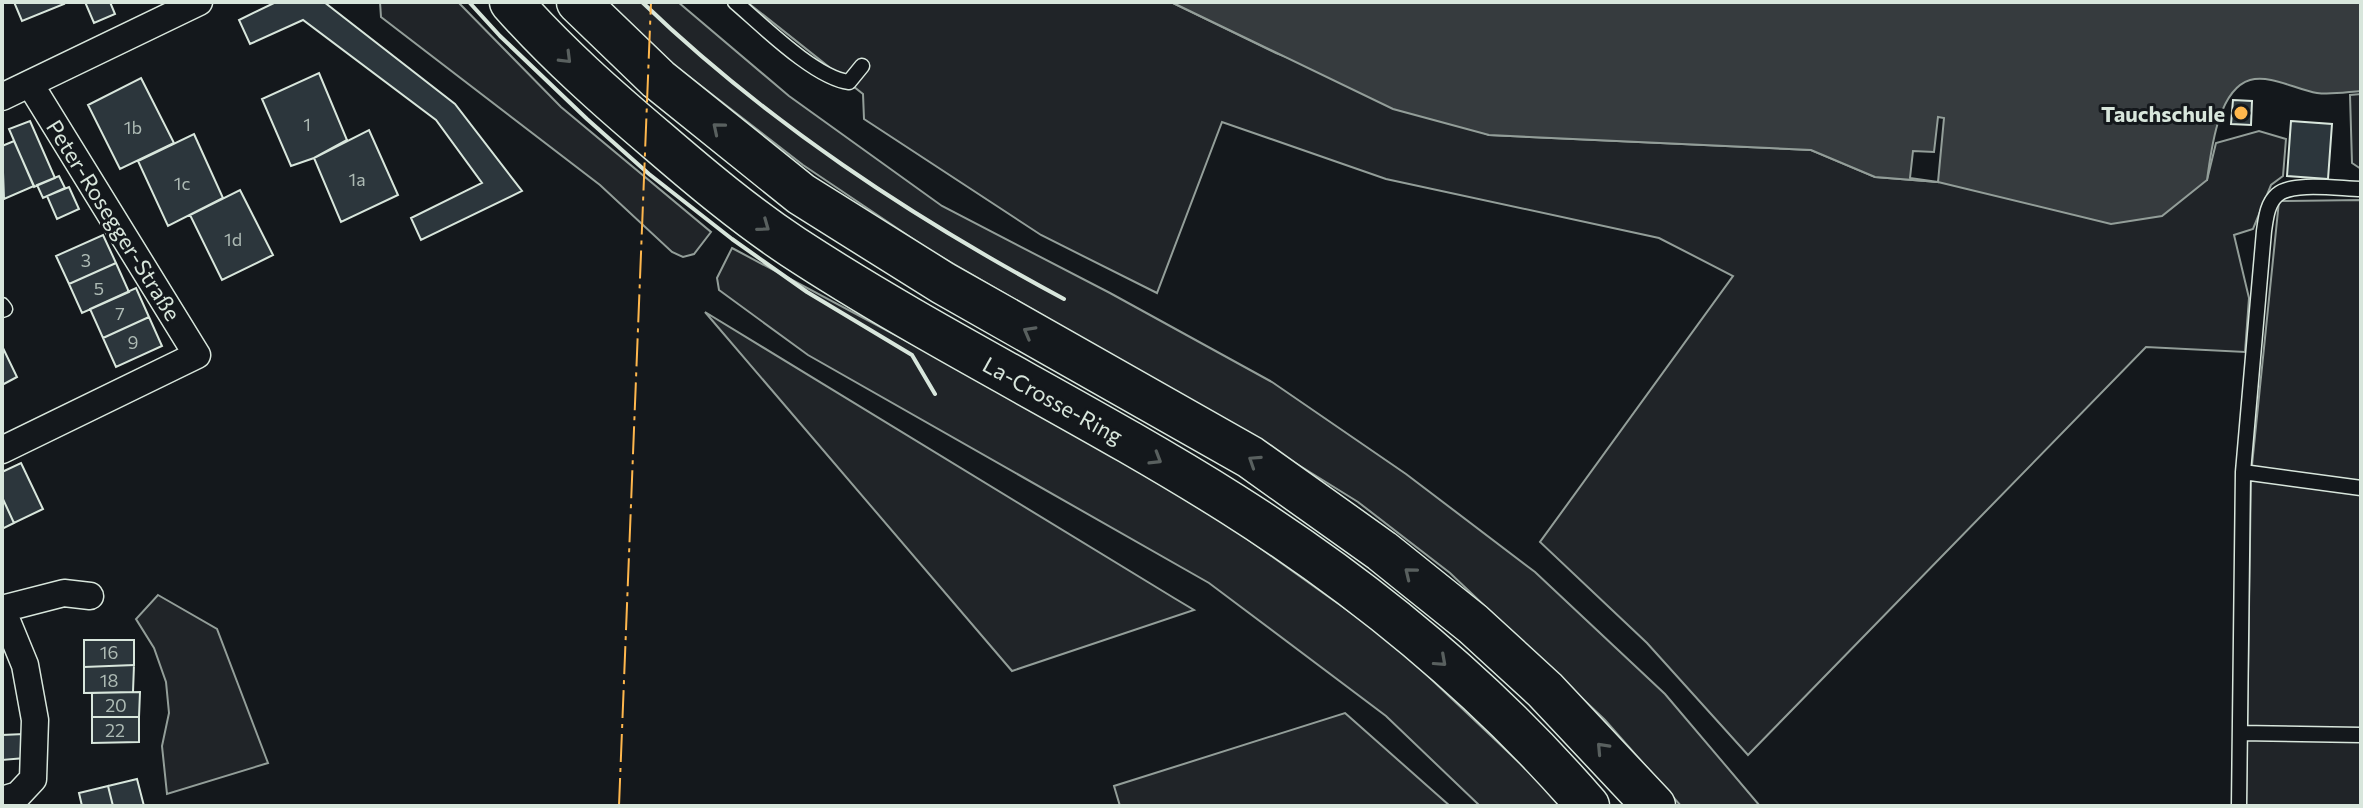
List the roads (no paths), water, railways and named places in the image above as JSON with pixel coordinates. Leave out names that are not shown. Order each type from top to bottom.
[{"type":"main road","name":"La-Crosse-Ring","points":[[511,2],[622,111],[704,181],[791,245],[949,341],[1231,504],[1360,593],[1495,709],[1588,806]]},
{"type":"main road","points":[[578,2],[658,79],[801,194],[943,283],[1250,457],[1382,551],[1473,624],[1545,690],[1654,806]]},
{"type":"street","points":[[2,97],[199,2]]},
{"type":"street","name":"Peter-Rosegger-Straße","points":[[2,450],[197,355],[30,84]]},
{"type":"street","points":[[2,800],[18,795],[33,779],[35,720],[25,665],[2,609],[64,593],[90,596]]},
{"type":"lane","points":[[735,2],[808,63],[835,80],[849,82],[862,66]]},
{"type":"lane","points":[[2239,806],[2243,472],[2268,207],[2276,195],[2287,189],[2361,189]]},
{"type":"lane","points":[[2243,472],[2361,488]]},
{"type":"lane","points":[[2240,733],[2361,735]]},
{"type":"place","name":"Tauchschule","points":[[2241,113]]}]
